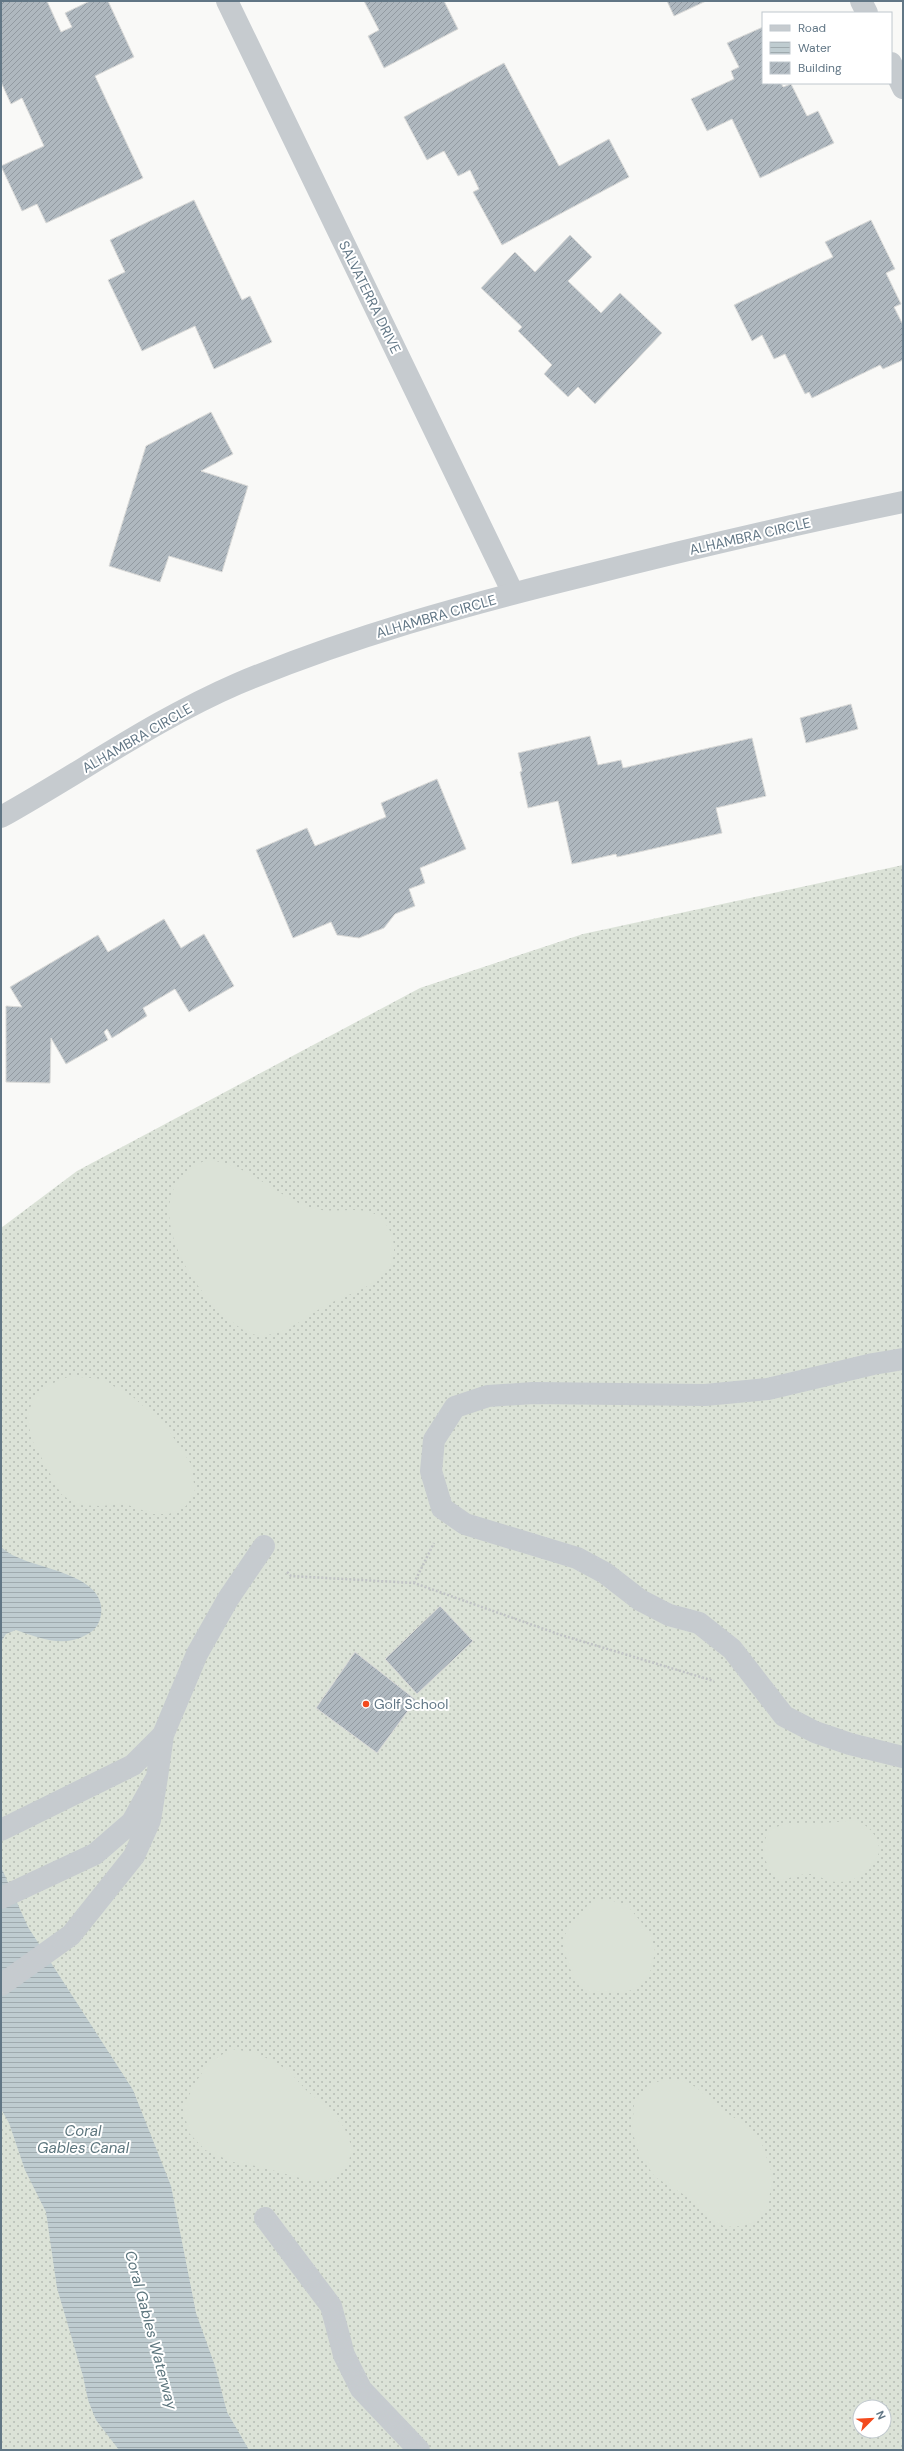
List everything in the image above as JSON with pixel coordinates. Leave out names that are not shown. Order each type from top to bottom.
[{"type":"street","name":"SALVATERRA DRIVE","points":[[227,1],[513,594]]},
{"type":"street","points":[[861,1],[866,12]]},
{"type":"street","points":[[892,65],[903,88]]},
{"type":"street","name":"ALHAMBRA CIRCLE","points":[[1,817],[152,728],[236,685],[320,652],[414,620],[513,594],[655,558],[903,502]]},
{"type":"street","points":[[903,1359],[873,1364],[768,1389],[705,1395],[533,1393],[488,1396],[455,1407],[434,1440],[431,1471],[442,1508],[465,1524],[577,1558],[605,1573],[640,1600],[669,1615],[699,1624],[732,1649],[784,1716],[815,1732],[850,1744],[903,1758]]},
{"type":"street","points":[[1,1984],[53,1950],[71,1935],[134,1856],[150,1820],[163,1736],[197,1654],[228,1599],[264,1546]]},
{"type":"street","points":[[4,1829],[133,1765],[163,1736]]},
{"type":"street","points":[[1,1898],[94,1854],[132,1822],[157,1777]]},
{"type":"street","points":[[265,2218],[331,2306],[344,2355],[361,2389],[419,2450]]},
{"type":"path","points":[[414,1583],[449,1512]]},
{"type":"path","points":[[264,1546],[290,1576],[414,1583],[561,1635],[716,1682]]},
{"type":"shaded area","points":[[903,865],[903,2450],[1,2450],[1,1228],[77,1171],[420,988],[583,934]]},
{"type":"shaded area","points":[[207,1160],[221,1162],[247,1172],[295,1201],[308,1207],[330,1211],[360,1210],[375,1214],[385,1222],[391,1233],[394,1249],[391,1263],[384,1273],[374,1282],[321,1308],[283,1331],[265,1335],[256,1335],[247,1332],[222,1313],[207,1297],[193,1278],[180,1256],[172,1234],[169,1211],[173,1191],[185,1173]]},
{"type":"shaded area","points":[[70,1376],[101,1379],[133,1397],[166,1426],[191,1464],[195,1490],[186,1506],[169,1514],[153,1514],[125,1504],[100,1506],[77,1505],[61,1494],[33,1442],[27,1420],[32,1401],[44,1387]]},
{"type":"shaded area","points":[[855,1820],[872,1832],[877,1840],[880,1851],[876,1859],[860,1876],[838,1882],[829,1881],[812,1874],[779,1880],[772,1873],[765,1858],[764,1848],[766,1839],[770,1832],[776,1827],[793,1823],[828,1823]]},
{"type":"shaded area","points":[[596,1900],[610,1900],[627,1905],[651,1934],[655,1951],[652,1968],[645,1980],[635,1989],[622,1993],[589,1991],[578,1984],[569,1967],[564,1950],[563,1938],[570,1926],[580,1918],[586,1907]]},
{"type":"shaded area","points":[[232,2049],[257,2053],[288,2070],[344,2127],[352,2147],[348,2166],[335,2178],[314,2182],[261,2167],[233,2162],[205,2150],[189,2133],[183,2108],[194,2085],[209,2062]]},
{"type":"shaded area","points":[[664,2079],[678,2079],[696,2087],[719,2108],[744,2124],[762,2144],[773,2176],[768,2205],[758,2221],[743,2226],[725,2227],[712,2220],[691,2199],[655,2177],[640,2156],[632,2131],[634,2105],[646,2087]]},
{"type":"water","points":[[1,1547],[15,1556],[56,1570],[83,1582],[94,1591],[100,1601],[101,1614],[100,1621],[94,1629],[77,1639],[69,1641],[42,1639],[16,1630],[6,1634],[1,1642]]},
{"type":"water","name":"Coral Gables Canal","points":[[1,1867],[28,1927],[133,2090],[171,2186],[196,2313],[215,2366],[227,2412],[249,2450],[119,2450],[96,2420],[88,2400],[83,2376],[57,2288],[46,2212],[25,2170],[9,2123],[1,2109]]},
{"type":"building","points":[[1,1],[47,1],[61,32],[72,27],[65,13],[90,1],[108,1],[134,57],[95,76],[143,178],[46,223],[37,204],[22,211],[1,166],[44,146],[22,98],[11,104],[1,82]]},
{"type":"building","points":[[364,1],[444,1],[458,29],[384,68],[368,36],[379,30]]},
{"type":"building","points":[[667,1],[706,1],[674,16]]},
{"type":"building","points":[[762,27],[762,84],[782,84],[783,87],[791,84],[807,116],[818,111],[834,143],[760,178],[732,119],[707,131],[691,99],[734,79],[731,71],[739,67],[727,43]]},
{"type":"building","points":[[504,63],[559,166],[609,139],[629,177],[502,245],[473,192],[479,189],[470,170],[458,176],[444,151],[427,160],[404,117]]},
{"type":"building","points":[[194,200],[242,300],[250,296],[272,342],[214,369],[195,326],[142,351],[108,280],[125,272],[110,240]]},
{"type":"building","points":[[871,220],[895,269],[886,273],[901,304],[894,307],[903,325],[903,360],[883,369],[880,365],[812,398],[809,392],[805,394],[785,354],[774,359],[762,335],[752,341],[734,305],[833,257],[825,242]]},
{"type":"building","points":[[570,235],[592,257],[568,281],[601,313],[620,293],[662,333],[595,404],[578,387],[568,397],[544,374],[552,365],[518,331],[522,327],[481,288],[515,252],[535,272]]},
{"type":"building","points":[[211,412],[233,454],[201,471],[248,486],[222,572],[169,556],[160,582],[109,566],[146,446]]},
{"type":"building","points":[[851,704],[858,729],[806,743],[800,718]]},
{"type":"building","points":[[590,736],[598,765],[621,760],[623,768],[752,738],[766,796],[716,808],[722,833],[617,857],[616,854],[572,864],[558,801],[528,808],[520,772],[522,771],[518,753]]},
{"type":"building","points":[[437,779],[466,849],[420,868],[425,883],[409,889],[415,906],[395,914],[384,928],[359,938],[337,935],[331,922],[293,938],[256,850],[307,828],[315,846],[386,817],[381,803]]},
{"type":"building","points":[[164,919],[181,948],[204,934],[234,986],[189,1012],[175,989],[143,1008],[147,1016],[112,1038],[107,1029],[104,1032],[108,1040],[66,1064],[51,1038],[50,1083],[6,1082],[6,1006],[22,1007],[10,987],[98,935],[108,952]]},
{"type":"building","points":[[440,1606],[473,1641],[417,1694],[385,1659]]},
{"type":"building","name":"Golf School","points":[[355,1652],[416,1700],[377,1753],[316,1708]]},
{"type":"place","name":"Golf School","points":[[366,1704]]},
{"type":"water label","name":"Coral Gables Waterway","points":[[151,2330]]}]
